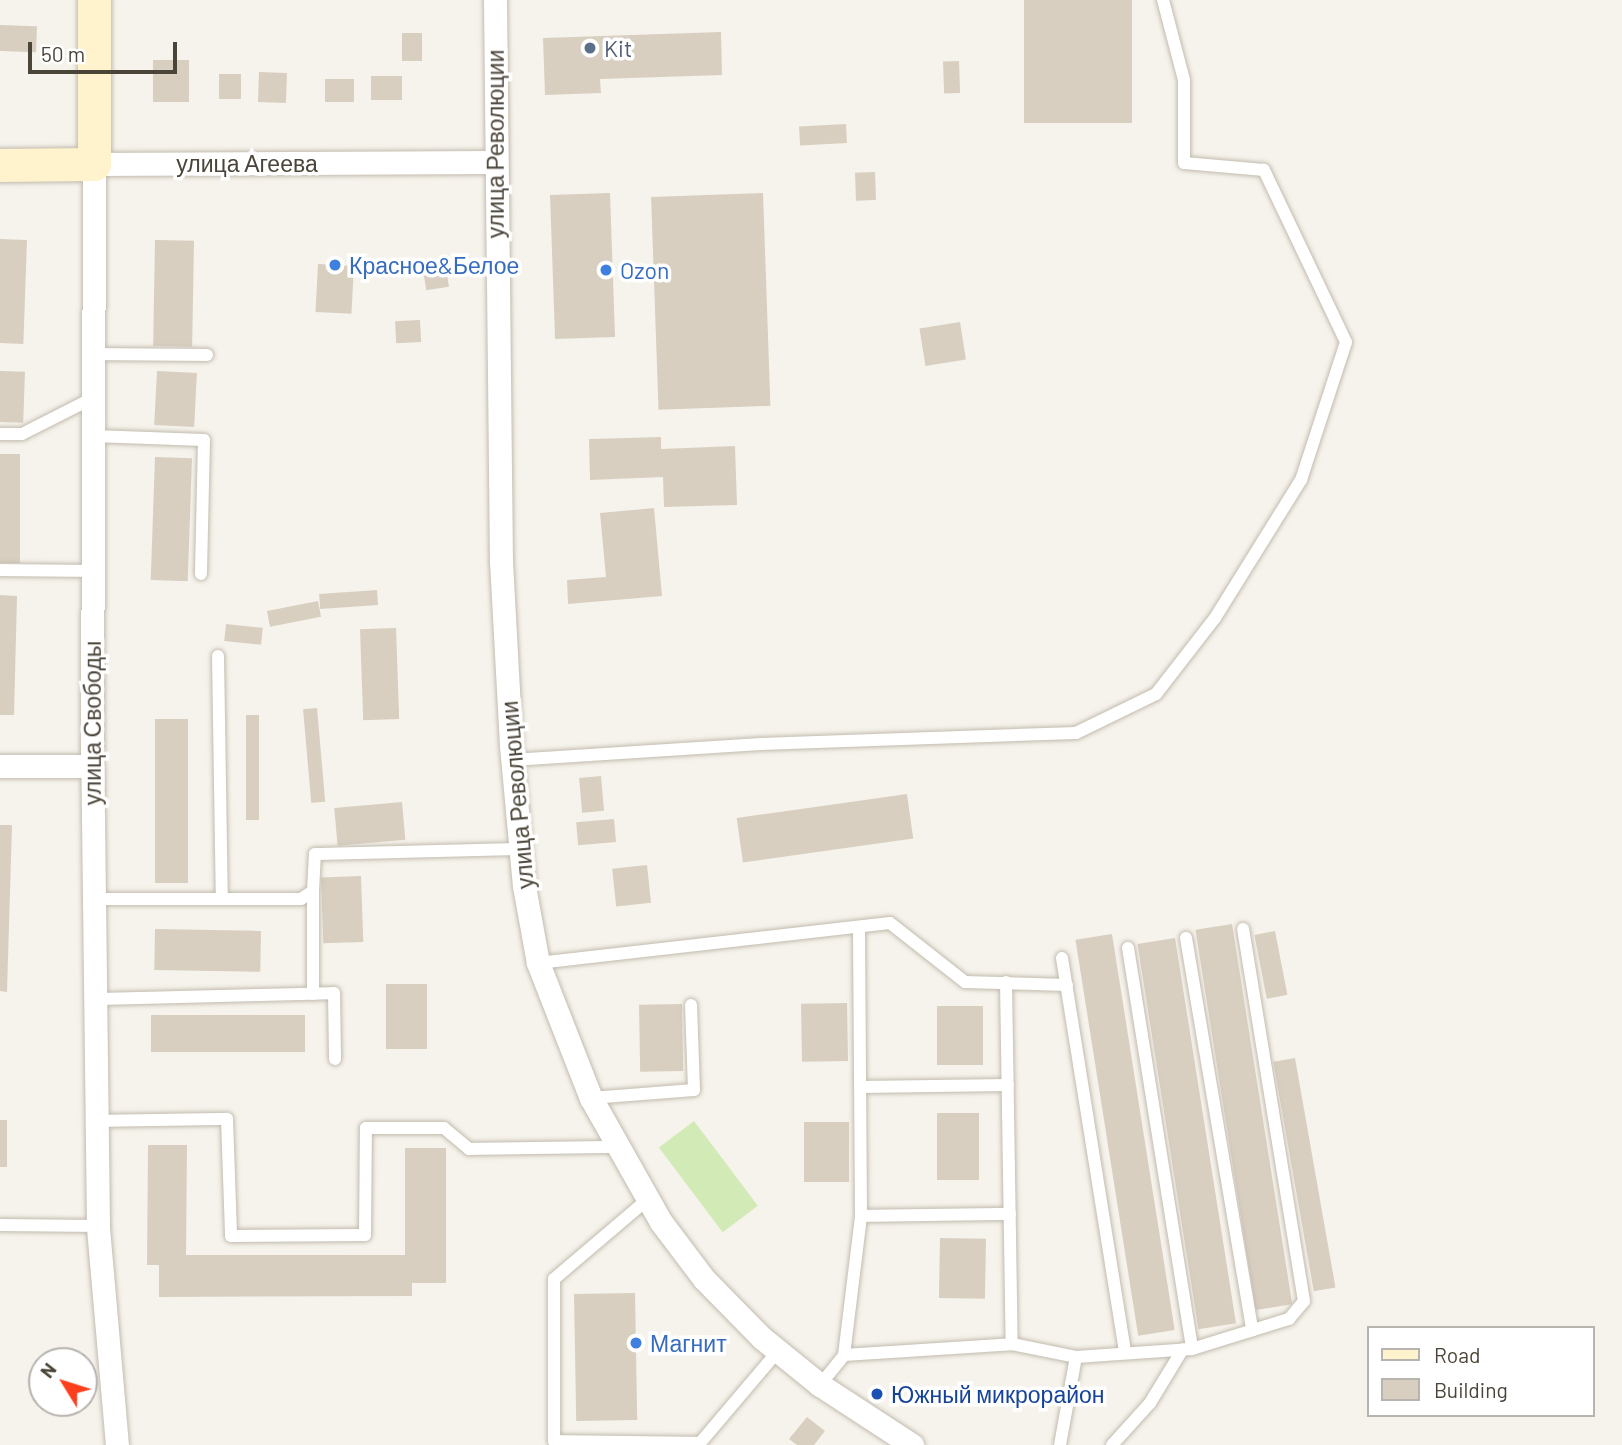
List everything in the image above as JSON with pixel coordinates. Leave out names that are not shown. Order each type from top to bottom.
[{"type":"street","name":"улица Свободы","points":[[94,0],[92,765],[98,1226],[117,1445]]},
{"type":"street","name":"улица Революции","points":[[495,0],[501,561],[512,760],[521,849],[538,963],[591,1098],[648,1199],[704,1279],[778,1351],[820,1385],[899,1441]]},
{"type":"street","name":"улица Агеева","points":[[0,165],[495,162]]},
{"type":"street","points":[[0,766],[92,765]]},
{"type":"lane","points":[[512,760],[733,745],[1076,733],[1156,694],[1215,618],[1301,480],[1346,342],[1264,170],[1184,163],[1184,80],[1163,0]]},
{"type":"lane","points":[[93,354],[207,355]]},
{"type":"lane","points":[[0,434],[22,434],[93,398]]},
{"type":"lane","points":[[93,436],[204,440],[201,574]]},
{"type":"lane","points":[[0,570],[92,570]]},
{"type":"lane","points":[[218,656],[222,899]]},
{"type":"lane","points":[[313,994],[313,891],[316,854],[521,849]]},
{"type":"lane","points":[[93,899],[301,899],[313,891]]},
{"type":"lane","points":[[538,963],[890,923],[965,982],[1067,985]]},
{"type":"lane","points":[[820,1385],[844,1354],[861,1216],[859,927]]},
{"type":"lane","points":[[844,1354],[1012,1344],[1076,1357],[1188,1349],[1289,1319],[1304,1301],[1243,929]]},
{"type":"lane","points":[[1186,938],[1252,1330]]},
{"type":"lane","points":[[1112,1445],[1150,1403],[1188,1349],[1128,948]]},
{"type":"lane","points":[[1062,958],[1125,1353]]},
{"type":"lane","points":[[1006,982],[1012,1344]]},
{"type":"lane","points":[[95,999],[334,993],[335,1059]]},
{"type":"lane","points":[[591,1098],[694,1090],[691,1005]]},
{"type":"lane","points":[[860,1087],[1008,1085]]},
{"type":"lane","points":[[97,1121],[227,1119],[231,1236],[365,1235],[366,1128],[444,1128],[469,1149],[618,1147]]},
{"type":"lane","points":[[648,1199],[554,1279],[554,1441],[700,1443],[778,1351]]},
{"type":"lane","points":[[861,1216],[1010,1214]]},
{"type":"lane","points":[[0,1225],[98,1226]]},
{"type":"lane","points":[[1060,1445],[1076,1357]]},
{"type":"green space","points":[[694,1121],[758,1206],[723,1232],[659,1147]]},
{"type":"building","points":[[1024,0],[1132,0],[1132,123],[1024,123]]},
{"type":"building","points":[[0,25],[37,26],[36,52],[0,51]]},
{"type":"building","points":[[721,32],[722,75],[600,79],[601,93],[545,95],[543,38]]},
{"type":"building","points":[[402,33],[422,33],[422,61],[402,61]]},
{"type":"building","points":[[153,60],[189,60],[189,102],[153,102]]},
{"type":"building","points":[[959,61],[960,93],[944,94],[943,62]]},
{"type":"building","points":[[259,72],[287,73],[286,103],[258,102]]},
{"type":"building","points":[[219,74],[241,74],[241,99],[219,99]]},
{"type":"building","points":[[371,76],[402,76],[402,100],[371,100]]},
{"type":"building","points":[[325,79],[354,79],[354,102],[325,102]]},
{"type":"building","points":[[846,124],[847,143],[800,145],[799,126]]},
{"type":"building","points":[[875,172],[876,200],[856,201],[855,173]]},
{"type":"building","points":[[610,193],[615,337],[555,339],[550,195]]},
{"type":"building","points":[[763,193],[770,406],[659,410],[651,197]]},
{"type":"building","points":[[0,239],[27,240],[23,344],[0,343]]},
{"type":"building","points":[[155,240],[194,241],[192,347],[153,346]]},
{"type":"building","points":[[318,264],[354,266],[351,314],[315,312]]},
{"type":"building","points":[[446,268],[449,287],[426,290],[423,272]]},
{"type":"building","points":[[420,320],[421,342],[396,343],[395,321]]},
{"type":"building","points":[[960,322],[966,360],[925,366],[920,328]]},
{"type":"building","points":[[0,371],[25,372],[23,423],[0,422]]},
{"type":"building","points":[[157,371],[197,373],[194,427],[154,425]]},
{"type":"building","points":[[661,437],[661,449],[735,446],[737,505],[664,507],[663,477],[590,480],[589,439]]},
{"type":"building","points":[[0,454],[20,454],[20,563],[0,563]]},
{"type":"building","points":[[155,457],[192,458],[188,581],[151,580]]},
{"type":"building","points":[[654,508],[662,596],[568,604],[567,580],[606,577],[600,513]]},
{"type":"building","points":[[377,590],[378,605],[320,609],[319,594]]},
{"type":"building","points":[[0,595],[17,596],[14,715],[0,715]]},
{"type":"building","points":[[318,601],[321,617],[270,627],[267,611]]},
{"type":"building","points":[[226,624],[263,628],[261,645],[224,641]]},
{"type":"building","points":[[396,628],[399,719],[363,720],[360,629]]},
{"type":"building","points":[[317,708],[325,802],[311,803],[303,709]]},
{"type":"building","points":[[246,715],[259,715],[259,820],[246,820]]},
{"type":"building","points":[[155,719],[188,719],[188,883],[155,883]]},
{"type":"building","points":[[601,776],[604,811],[582,813],[579,778]]},
{"type":"building","points":[[907,794],[913,839],[743,862],[737,818]]},
{"type":"building","points":[[402,802],[405,840],[338,846],[334,808]]},
{"type":"building","points":[[614,819],[616,842],[578,845],[576,822]]},
{"type":"building","points":[[0,825],[12,825],[7,992],[0,991]]},
{"type":"building","points":[[647,865],[651,903],[616,906],[612,869]]},
{"type":"building","points":[[361,876],[363,942],[323,943],[321,877]]},
{"type":"building","points":[[1232,924],[1292,1304],[1256,1310],[1195,930]]},
{"type":"building","points":[[155,929],[261,931],[260,972],[154,970]]},
{"type":"building","points":[[1275,931],[1287,995],[1267,999],[1254,935]]},
{"type":"building","points":[[1112,934],[1175,1330],[1138,1336],[1075,940]]},
{"type":"building","points":[[1175,938],[1236,1323],[1198,1329],[1137,944]]},
{"type":"building","points":[[386,984],[427,984],[427,1049],[386,1049]]},
{"type":"building","points":[[847,1003],[848,1061],[802,1062],[801,1004]]},
{"type":"building","points":[[682,1004],[683,1071],[640,1072],[639,1005]]},
{"type":"building","points":[[937,1006],[983,1006],[983,1065],[937,1065]]},
{"type":"building","points":[[151,1015],[305,1015],[305,1052],[151,1052]]},
{"type":"building","points":[[1295,1058],[1335,1287],[1314,1291],[1273,1062]]},
{"type":"building","points":[[937,1113],[979,1113],[979,1180],[937,1180]]},
{"type":"building","points":[[0,1120],[7,1120],[7,1167],[0,1167]]},
{"type":"building","points":[[804,1122],[849,1122],[849,1182],[804,1182]]},
{"type":"building","points":[[148,1145],[187,1145],[186,1255],[405,1255],[405,1148],[446,1148],[446,1283],[412,1283],[412,1296],[159,1297],[159,1265],[147,1265]]},
{"type":"building","points":[[940,1238],[986,1239],[985,1299],[939,1298]]},
{"type":"building","points":[[635,1293],[637,1420],[576,1421],[574,1294]]},
{"type":"building","points":[[807,1417],[825,1431],[814,1445],[797,1445],[789,1439]]},
{"type":"place","name":"Kit","points":[[590,48]]},
{"type":"place","name":"Красное&Белое","points":[[335,265]]},
{"type":"place","name":"Ozon","points":[[606,270]]},
{"type":"place","name":"Магнит","points":[[636,1343]]},
{"type":"place","name":"Южный микрорайон","points":[[877,1394]]}]
